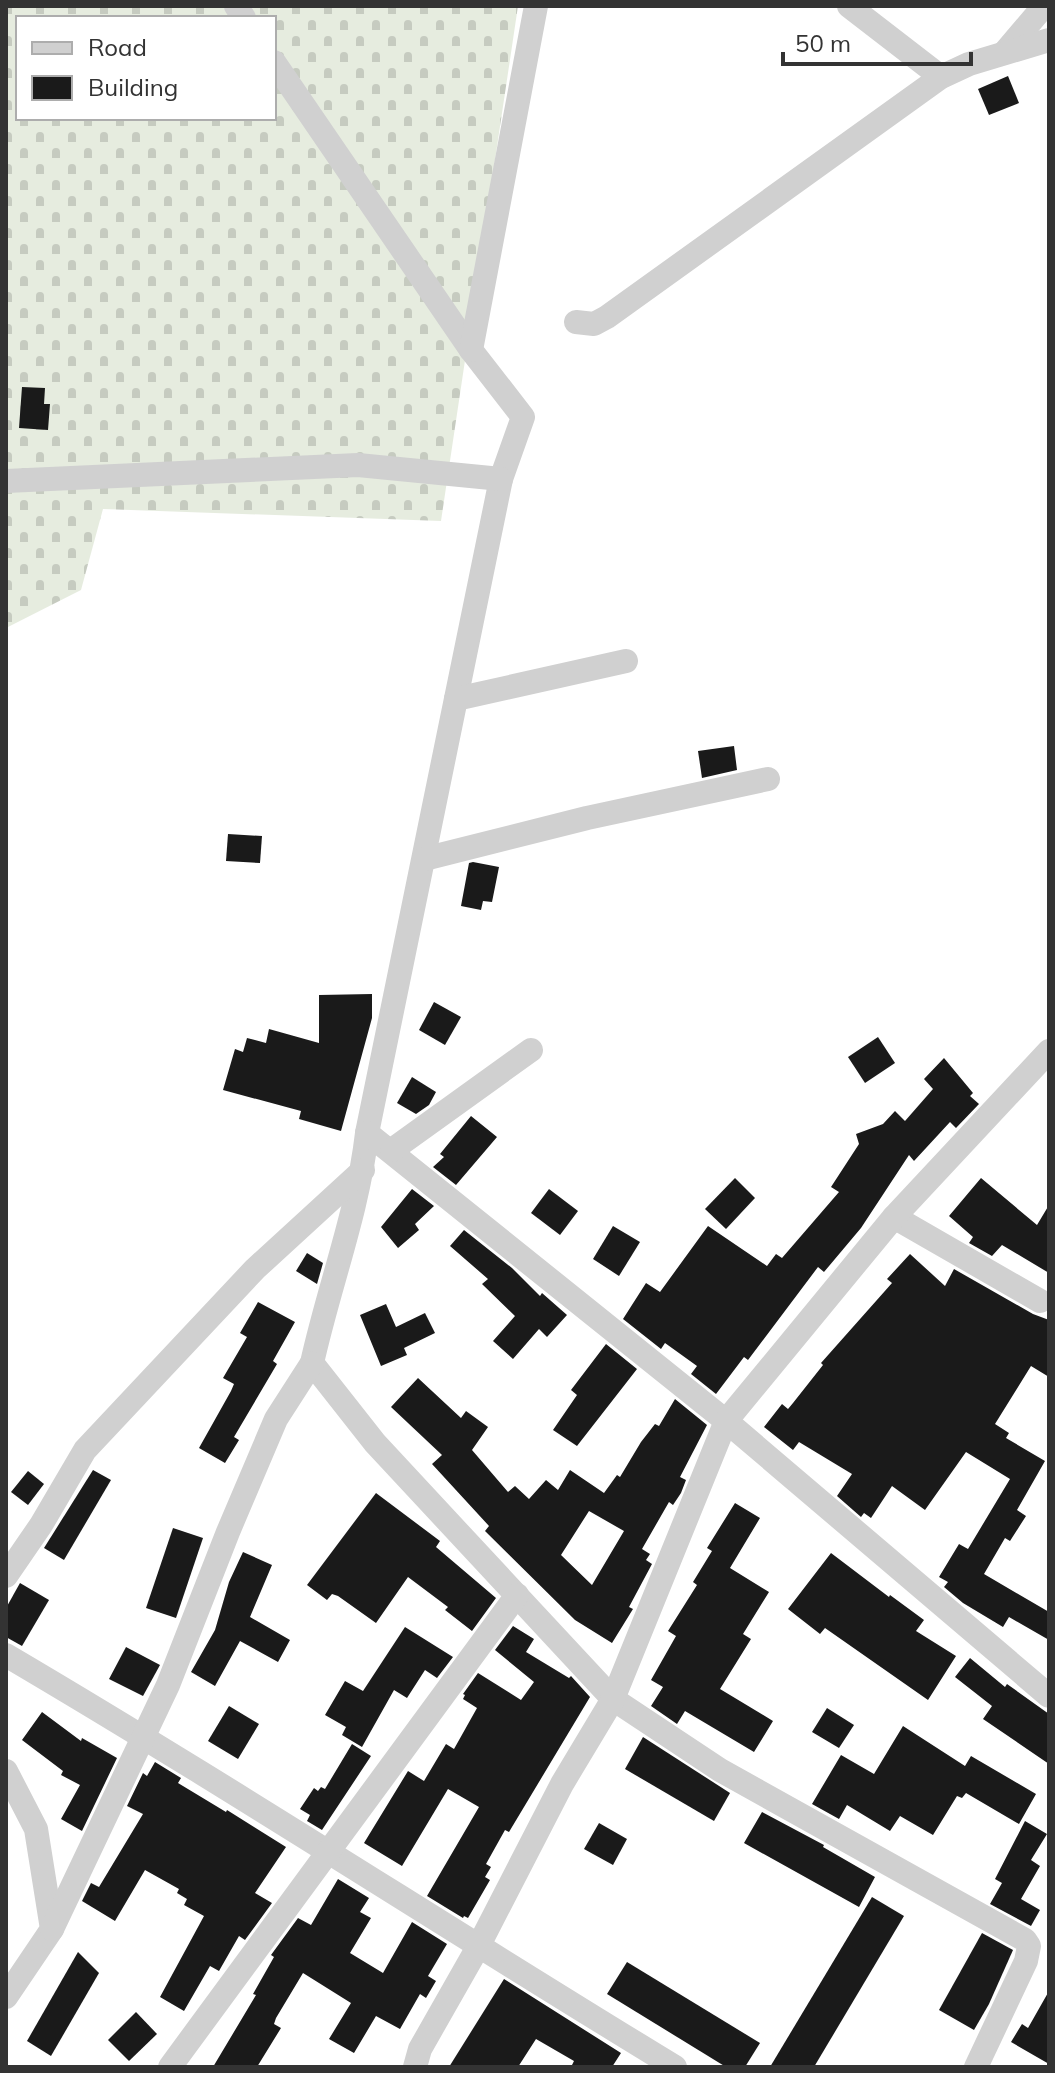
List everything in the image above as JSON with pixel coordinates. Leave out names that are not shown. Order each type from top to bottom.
[{"type":"street","points":[[471,350],[536,6]]},
{"type":"street","points":[[849,6],[941,77]]},
{"type":"street","points":[[1003,54],[1044,6]]},
{"type":"street","points":[[576,322],[594,324],[607,317],[941,77],[969,64],[1049,40]]},
{"type":"street","points":[[6,1997],[52,1929],[168,1685],[276,1419],[312,1363],[322,1318],[344,1252],[363,1170],[367,1133],[501,479],[523,417],[471,350],[276,65]]},
{"type":"street","points":[[6,481],[358,465],[501,479]]},
{"type":"street","points":[[456,699],[626,661]]},
{"type":"street","points":[[424,859],[587,818],[768,779]]},
{"type":"street","points":[[392,1150],[531,1050]]},
{"type":"street","points":[[415,2067],[420,2049],[478,1947],[562,1784],[613,1699],[726,1421],[894,1217],[1049,1051]]},
{"type":"street","points":[[367,1133],[726,1421],[1049,1696]]},
{"type":"street","points":[[6,1576],[41,1525],[85,1450],[255,1269],[363,1170]]},
{"type":"street","points":[[894,1217],[1040,1301]]},
{"type":"street","points":[[312,1363],[375,1443],[613,1699],[720,1770],[1025,1940],[1029,1946],[1026,1961],[976,2067]]},
{"type":"street","points":[[170,2067],[517,1595]]},
{"type":"street","points":[[6,1655],[144,1736],[675,2067]]},
{"type":"street","points":[[6,1771],[36,1829],[52,1929]]},
{"type":"green space","points":[[6,6],[518,6],[441,521],[103,509],[81,590],[6,628]]},
{"type":"building","points":[[1008,76],[1019,103],[989,115],[978,89]]},
{"type":"building","points":[[22,387],[45,388],[44,404],[50,404],[48,430],[19,428]]},
{"type":"building","points":[[734,746],[737,770],[702,778],[698,751]]},
{"type":"building","points":[[228,834],[262,836],[260,863],[226,861]]},
{"type":"building","points":[[469,863],[499,867],[492,902],[483,901],[481,910],[461,906]]},
{"type":"building","points":[[372,994],[372,1018],[341,1131],[299,1119],[301,1111],[223,1090],[235,1049],[243,1052],[247,1038],[266,1043],[269,1029],[319,1043],[319,995]]},
{"type":"building","points":[[434,1002],[461,1017],[445,1045],[419,1030]]},
{"type":"building","points":[[878,1037],[895,1063],[865,1083],[848,1057]]},
{"type":"building","points":[[944,1058],[979,1104],[956,1128],[950,1122],[914,1161],[909,1155],[861,1228],[824,1272],[818,1267],[748,1360],[744,1357],[716,1394],[691,1374],[697,1366],[665,1343],[661,1349],[623,1319],[646,1283],[660,1292],[708,1226],[767,1266],[776,1254],[782,1258],[839,1192],[831,1187],[859,1144],[856,1134],[883,1124],[895,1111],[905,1121],[933,1089],[924,1079]]},
{"type":"building","points":[[412,1077],[436,1092],[429,1105],[416,1114],[397,1103]]},
{"type":"building","points":[[471,1116],[497,1137],[456,1185],[433,1167],[444,1157],[440,1154]]},
{"type":"building","points":[[735,1178],[755,1198],[726,1229],[705,1209]]},
{"type":"building","points":[[981,1178],[1037,1225],[1049,1205],[1049,1273],[1002,1245],[992,1256],[969,1243],[973,1237],[949,1216]]},
{"type":"building","points":[[412,1189],[434,1206],[415,1224],[419,1230],[398,1248],[381,1227]]},
{"type":"building","points":[[549,1189],[578,1211],[560,1235],[531,1213]]},
{"type":"building","points":[[613,1226],[640,1242],[619,1276],[593,1259]]},
{"type":"building","points":[[464,1230],[512,1268],[540,1296],[542,1293],[567,1315],[547,1337],[539,1329],[513,1359],[493,1341],[515,1316],[482,1284],[488,1279],[450,1246]]},
{"type":"building","points":[[307,1253],[323,1263],[317,1284],[296,1271]]},
{"type":"building","points":[[910,1254],[945,1286],[954,1269],[1049,1320],[1049,1377],[1031,1366],[995,1424],[1009,1433],[1006,1438],[1045,1461],[1017,1510],[1026,1516],[1010,1541],[1005,1538],[984,1574],[1049,1612],[1049,1640],[1009,1617],[1003,1627],[963,1603],[944,1587],[948,1582],[939,1577],[959,1544],[968,1549],[1010,1479],[966,1452],[925,1510],[892,1486],[871,1518],[864,1513],[861,1517],[837,1496],[852,1474],[799,1442],[793,1450],[764,1427],[782,1404],[788,1409],[823,1365],[821,1363],[892,1283],[887,1279]]},
{"type":"building","points":[[258,1302],[295,1322],[273,1361],[277,1364],[234,1437],[239,1440],[225,1463],[199,1448],[234,1384],[223,1378],[247,1337],[240,1333]]},
{"type":"building","points":[[386,1304],[396,1327],[425,1313],[435,1333],[404,1348],[407,1355],[381,1366],[360,1315]]},
{"type":"building","points":[[606,1344],[637,1369],[577,1446],[553,1430],[577,1395],[571,1390]]},
{"type":"building","points":[[418,1378],[461,1418],[466,1411],[488,1427],[472,1450],[508,1492],[515,1486],[529,1499],[546,1480],[558,1490],[570,1470],[604,1493],[617,1475],[620,1477],[655,1424],[659,1426],[675,1399],[707,1425],[680,1477],[686,1480],[681,1493],[673,1505],[669,1502],[642,1549],[650,1554],[646,1560],[652,1564],[629,1607],[633,1609],[612,1643],[575,1620],[485,1531],[489,1526],[432,1464],[442,1455],[391,1407]],"holes":[[[589,1511],[624,1531],[592,1585],[561,1555]]]},
{"type":"building","points":[[93,1470],[111,1480],[64,1560],[44,1548]]},
{"type":"building","points":[[28,1471],[44,1484],[28,1505],[11,1492]]},
{"type":"building","points":[[376,1493],[440,1541],[436,1547],[496,1598],[472,1631],[445,1610],[448,1607],[408,1577],[376,1623],[338,1596],[332,1594],[327,1600],[307,1585]]},
{"type":"building","points":[[735,1503],[760,1518],[730,1568],[769,1592],[743,1634],[751,1639],[720,1689],[773,1721],[754,1752],[685,1711],[677,1724],[651,1706],[663,1687],[651,1680],[676,1636],[668,1631],[697,1585],[693,1582],[712,1551],[707,1548]]},
{"type":"building","points":[[173,1528],[203,1538],[176,1618],[146,1608]]},
{"type":"building","points":[[243,1552],[272,1565],[250,1617],[290,1640],[278,1662],[240,1641],[215,1686],[191,1672],[215,1630],[229,1582]]},
{"type":"building","points":[[831,1553],[924,1620],[916,1631],[956,1656],[928,1700],[825,1628],[820,1634],[788,1609]]},
{"type":"building","points":[[20,1583],[49,1600],[22,1646],[6,1637],[6,1608]]},
{"type":"building","points":[[513,1626],[534,1639],[526,1652],[569,1678],[571,1676],[590,1697],[509,1832],[505,1830],[486,1864],[491,1867],[485,1877],[490,1880],[468,1918],[463,1918],[427,1896],[479,1807],[448,1789],[402,1866],[364,1843],[408,1771],[424,1781],[446,1744],[454,1749],[477,1708],[463,1699],[463,1694],[478,1673],[521,1700],[534,1682],[495,1650]]},
{"type":"building","points":[[405,1627],[453,1657],[437,1678],[425,1670],[407,1698],[394,1690],[362,1747],[342,1735],[346,1727],[325,1715],[345,1681],[363,1691]]},
{"type":"building","points":[[126,1647],[160,1665],[143,1696],[109,1679]]},
{"type":"building","points":[[970,1658],[1005,1687],[1007,1684],[1049,1714],[1049,1764],[983,1719],[992,1706],[955,1677]]},
{"type":"building","points":[[229,1706],[259,1724],[238,1759],[208,1741]]},
{"type":"building","points":[[827,1708],[854,1725],[839,1748],[812,1732]]},
{"type":"building","points":[[42,1712],[81,1741],[82,1738],[117,1758],[82,1831],[61,1819],[80,1785],[61,1775],[63,1771],[22,1740]]},
{"type":"building","points":[[903,1726],[965,1766],[971,1756],[1036,1794],[1019,1824],[966,1793],[962,1798],[957,1796],[933,1835],[900,1816],[890,1831],[847,1805],[839,1819],[812,1804],[841,1755],[874,1774]]},
{"type":"building","points":[[643,1737],[730,1793],[714,1821],[625,1769]]},
{"type":"building","points":[[352,1744],[371,1756],[322,1830],[307,1821],[310,1815],[300,1809],[314,1788],[318,1791],[321,1787],[325,1789]]},
{"type":"building","points":[[155,1762],[181,1778],[178,1783],[286,1847],[255,1893],[272,1903],[245,1940],[239,1936],[219,1971],[210,1966],[184,2011],[160,1997],[204,1916],[184,1905],[187,1899],[177,1893],[179,1889],[145,1870],[115,1921],[82,1901],[91,1883],[99,1887],[143,1814],[127,1806],[143,1773],[147,1776]]},
{"type":"building","points":[[762,1812],[875,1877],[859,1907],[744,1843]]},
{"type":"building","points":[[1025,1821],[1047,1834],[1031,1860],[1040,1866],[1021,1899],[1040,1910],[1031,1926],[990,1904],[1002,1883],[995,1879]]},
{"type":"building","points":[[599,1823],[627,1839],[613,1865],[584,1849]]},
{"type":"building","points":[[338,1879],[369,1898],[360,1912],[371,1918],[350,1953],[383,1973],[412,1922],[447,1944],[428,1976],[436,1981],[426,1998],[420,1994],[400,2029],[376,2016],[354,2053],[329,2039],[351,2003],[303,1973],[276,2018],[274,2024],[281,2028],[257,2067],[213,2067],[256,1995],[253,1994],[274,1957],[271,1955],[298,1918],[311,1925]]},
{"type":"building","points":[[872,1897],[904,1916],[814,2067],[770,2067]]},
{"type":"building","points":[[982,1933],[1013,1950],[974,2030],[939,2010]]},
{"type":"building","points":[[78,1952],[99,1973],[51,2056],[27,2041]]},
{"type":"building","points":[[627,1962],[760,2043],[745,2067],[726,2067],[607,1994]]},
{"type":"building","points":[[504,1979],[621,2053],[612,2067],[571,2067],[574,2061],[536,2039],[518,2067],[449,2067]]},
{"type":"building","points":[[1049,1991],[1049,2064],[1011,2042],[1022,2024],[1028,2028]]},
{"type":"building","points":[[136,2012],[157,2034],[129,2061],[108,2040]]}]
